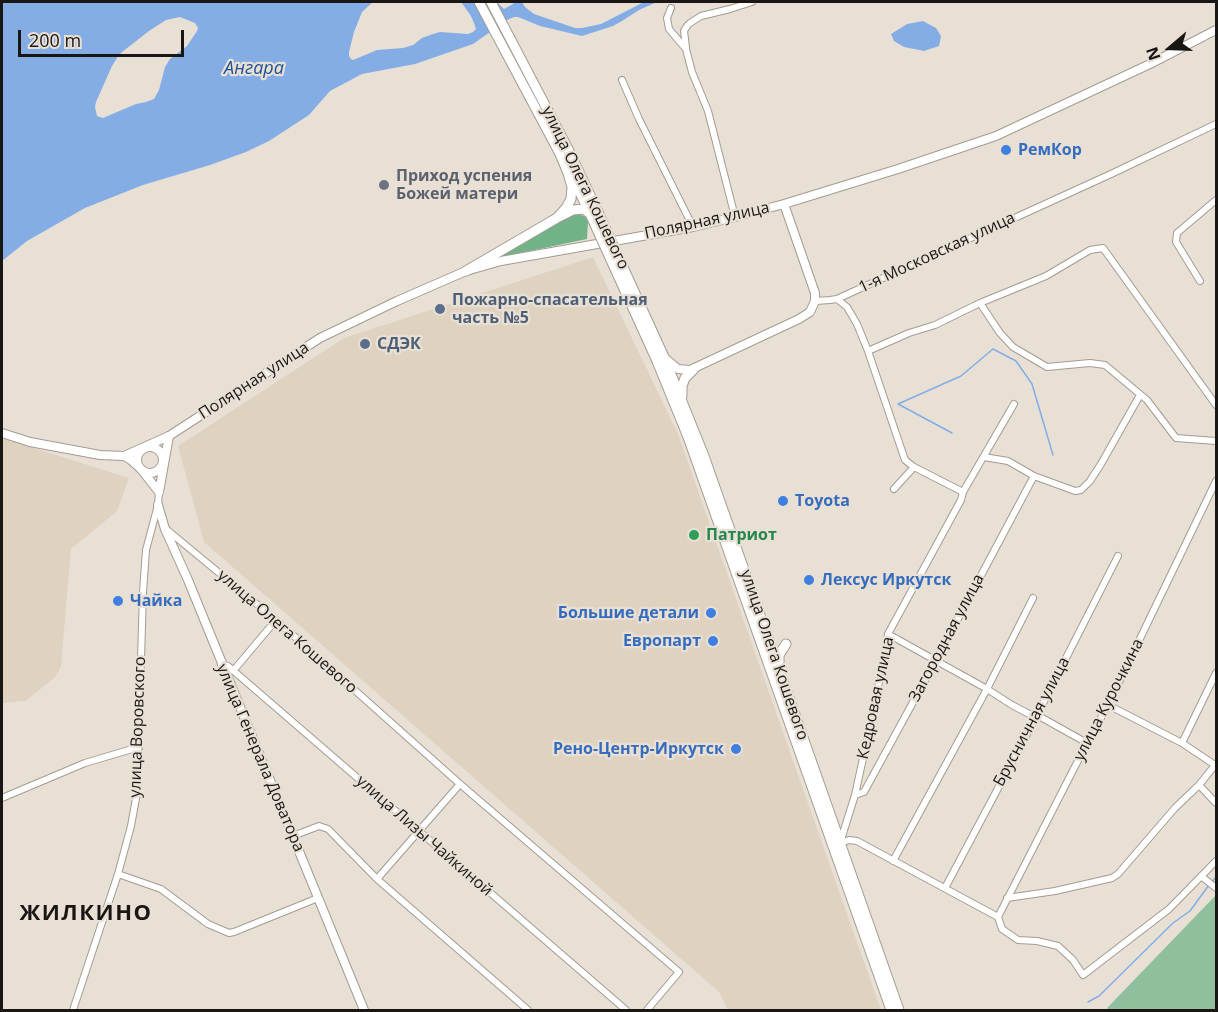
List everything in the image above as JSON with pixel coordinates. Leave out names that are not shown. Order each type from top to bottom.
[{"type":"main road","points":[[479,2],[526,78]]},
{"type":"main road","points":[[491,2],[568,173],[572,196],[568,206],[557,218]]},
{"type":"main road","name":"Полярная улица","points":[[2,434],[30,442],[100,455],[124,456],[169,436],[320,338],[466,271],[512,259],[735,218],[898,169],[996,136],[1150,64],[1216,30]]},
{"type":"main road","name":"улица Олега Кошевого","points":[[526,78],[568,149],[594,212],[682,401],[704,456],[899,1011]]},
{"type":"main road","name":"улица Олега Кошевого","points":[[560,154],[594,212]]},
{"type":"main road","points":[[682,401],[683,381],[694,369],[804,317],[810,312],[815,301],[813,286],[784,204]]},
{"type":"main road","points":[[466,271],[576,209],[594,212]]},
{"type":"main road","points":[[661,359],[678,369],[694,369]]},
{"type":"main road","name":"улица Олега Кошевого","points":[[661,359],[891,1011]]},
{"type":"main road","points":[[781,675],[779,656],[786,644]]},
{"type":"street","points":[[735,218],[708,111],[692,72],[684,31],[690,23],[701,16],[752,2]]},
{"type":"street","points":[[671,8],[667,18],[669,29],[686,49]]},
{"type":"street","points":[[622,80],[693,227]]},
{"type":"street","name":"1-я Московская улица","points":[[815,301],[837,299],[1111,174],[1216,123]]},
{"type":"street","points":[[1200,280],[1176,242],[1177,234],[1216,201]]},
{"type":"street","points":[[868,351],[909,333],[935,325],[980,303],[1046,276],[1090,250],[1103,248],[1216,405]]},
{"type":"street","points":[[837,299],[847,307],[857,324],[905,460],[963,492]]},
{"type":"street","points":[[980,303],[1000,333],[1013,347],[1038,362],[1047,367],[1090,363],[1105,365],[1147,400],[1176,438],[1216,441]]},
{"type":"street","points":[[984,457],[1008,461],[1034,477],[1075,491],[1081,490],[1101,464],[1140,395]]},
{"type":"street","name":"Кедровая улица","points":[[840,843],[855,795],[888,634],[961,500],[963,492],[1014,404]]},
{"type":"street","name":"улица Воровского","points":[[73,1011],[118,874],[137,793],[146,550],[158,505],[169,436]]},
{"type":"street","points":[[124,456],[131,460],[141,469],[144,471],[152,473],[159,470],[164,463],[161,451],[154,447],[147,447],[137,457],[138,465],[141,469],[159,492]]},
{"type":"street","points":[[894,489],[914,467]]},
{"type":"street","name":"Загородная улица","points":[[855,795],[864,792],[1034,477]]},
{"type":"street","name":"улица Курочкина","points":[[998,917],[1108,705],[1216,482]]},
{"type":"street","name":"улица Генерала Доватора","points":[[158,505],[165,529],[364,1011]]},
{"type":"street","name":"улица Олега Кошевого","points":[[165,529],[276,620],[460,784],[679,972],[647,1011]]},
{"type":"street","name":"Брусничная улица","points":[[945,888],[1037,715],[1118,555]]},
{"type":"street","points":[[893,861],[987,689],[1033,598]]},
{"type":"street","points":[[233,671],[276,620]]},
{"type":"street","points":[[888,634],[1031,715],[1037,715],[1087,743]]},
{"type":"street","name":"улица Лизы Чайкиной","points":[[221,664],[228,666],[626,1011]]},
{"type":"street","points":[[1182,743],[1216,673]]},
{"type":"street","points":[[1007,898],[1055,891],[1112,878],[1216,764],[1182,743],[1108,705]]},
{"type":"street","points":[[2,798],[85,763],[139,747]]},
{"type":"street","points":[[377,879],[460,784]]},
{"type":"street","points":[[1199,785],[1216,803]]},
{"type":"street","points":[[293,836],[319,826],[324,827],[377,879],[528,1011]]},
{"type":"street","points":[[840,843],[849,840],[857,841],[945,888],[998,917],[1002,929],[1018,940],[1037,941],[1058,946],[1073,960],[1083,975],[1169,909],[1216,861]]},
{"type":"street","points":[[118,874],[160,889],[207,924],[229,933],[318,898]]},
{"type":"street","points":[[1201,876],[1216,888]]},
{"type":"shaded area","points":[[593,257],[678,434],[881,1010],[728,1010],[719,992],[204,542],[178,446],[344,338]]},
{"type":"shaded area","points":[[2,438],[129,478],[117,511],[71,549],[61,667],[55,677],[26,701],[2,703]]},
{"type":"green space","points":[[569,215],[584,216],[588,221],[587,239],[501,257]]},
{"type":"green space","points":[[1216,895],[1216,1010],[1107,1010],[1108,1007]]},
{"type":"water","name":"Ангара","points":[[2,2],[373,2],[362,12],[354,32],[349,52],[353,60],[377,50],[413,45],[422,38],[440,32],[468,34],[473,32],[476,29],[474,23],[461,2],[497,2],[504,9],[514,2],[522,2],[534,14],[575,28],[582,28],[601,24],[642,3],[657,2],[613,26],[582,36],[514,17],[473,44],[415,64],[362,74],[330,91],[309,115],[269,141],[246,152],[143,185],[85,208],[27,241],[2,261]],"holes":[[[180,17],[195,23],[197,31],[187,46],[170,59],[154,99],[103,118],[97,116],[96,102],[112,66],[122,52],[166,20]]]},
{"type":"water","points":[[923,21],[936,28],[941,36],[939,46],[924,51],[904,47],[894,41],[891,34],[907,24]]},
{"type":"waterway","points":[[952,433],[898,404],[961,376],[993,349],[1016,361],[1032,384],[1053,455]]},
{"type":"waterway","points":[[1212,882],[1216,877]]},
{"type":"waterway","points":[[1088,1002],[1099,996],[1173,923],[1190,911],[1209,885]]},
{"type":"place","name":"РемКор","points":[[1006,150]]},
{"type":"place","name":"Приход успения Божей матери","points":[[384,185]]},
{"type":"place","name":"Пожарно-спасательная часть №5","points":[[440,309]]},
{"type":"place","name":"СДЭК","points":[[365,344]]},
{"type":"place","name":"Toyota","points":[[783,501]]},
{"type":"place","name":"Патриот","points":[[694,535]]},
{"type":"place","name":"Лексус Иркутск","points":[[809,580]]},
{"type":"place","name":"Чайка","points":[[118,601]]},
{"type":"place","name":"Большие детали","points":[[711,613]]},
{"type":"place","name":"Европарт","points":[[713,641]]},
{"type":"place","name":"Рено-Центр-Иркутск","points":[[736,749]]},
{"type":"district","name":"ЖИЛКИНО","points":[[86,914]]}]
